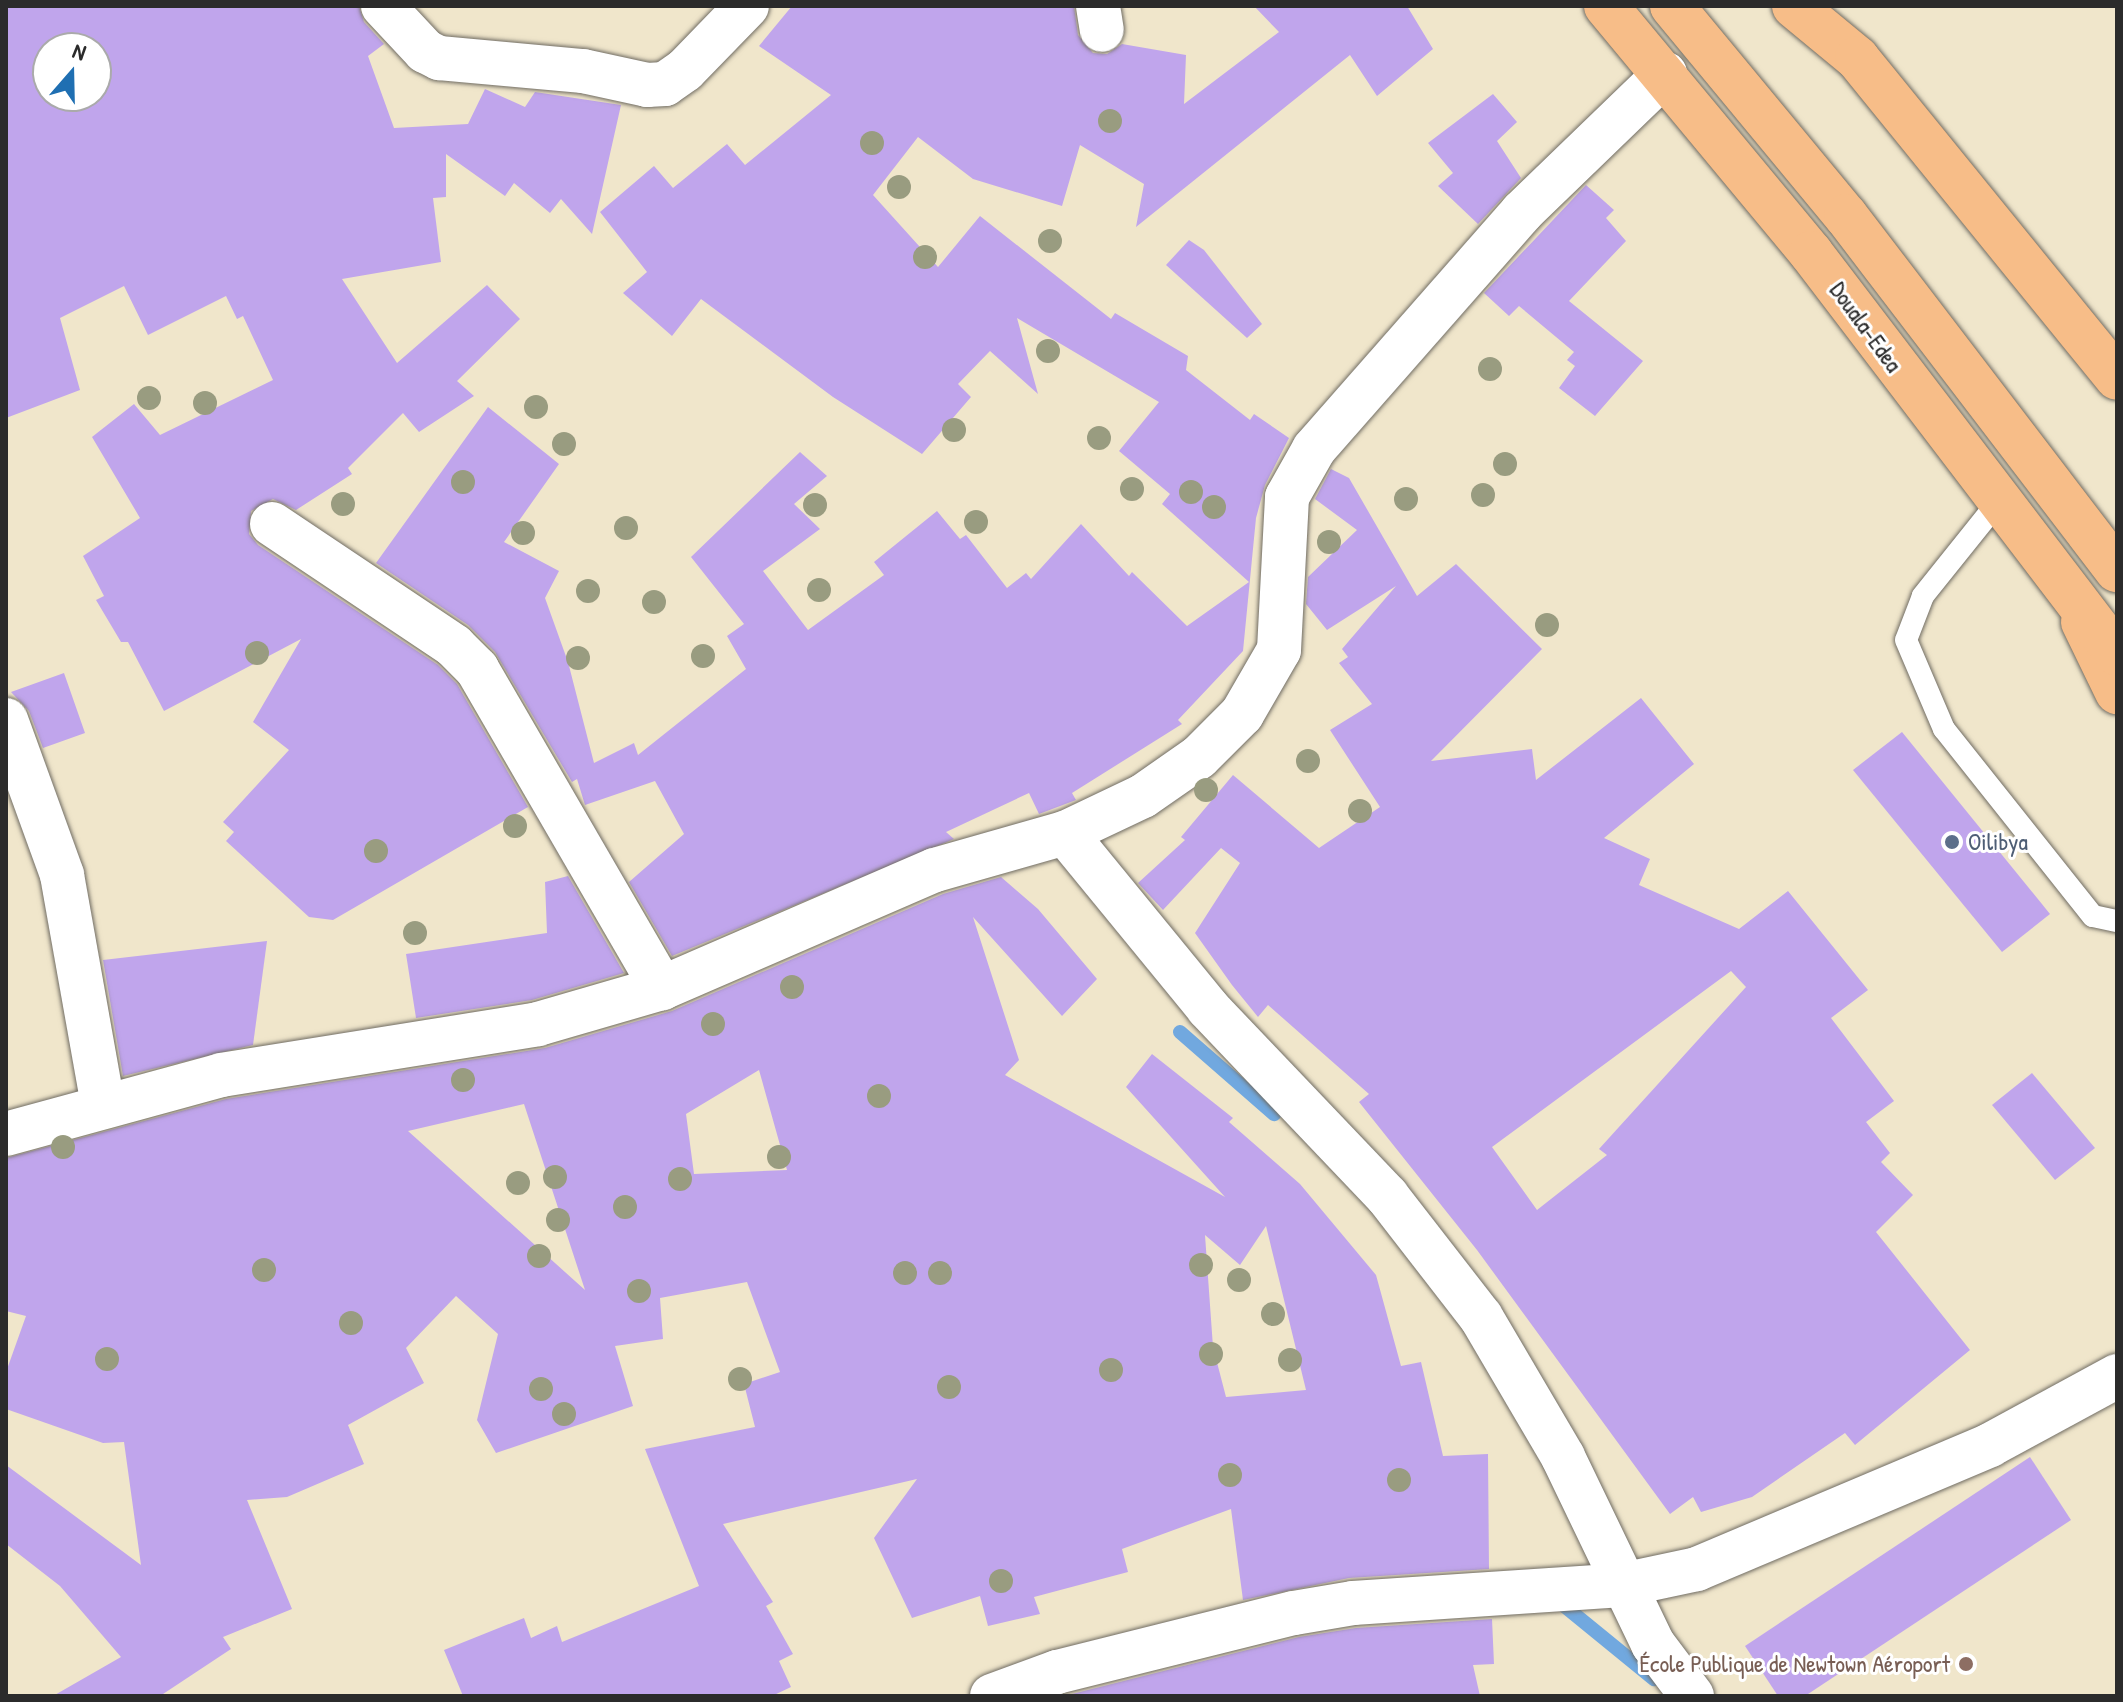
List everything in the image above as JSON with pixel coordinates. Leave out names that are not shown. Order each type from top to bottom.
[{"type":"main road","name":"Douala-Edea","points":[[1606,6],[1811,253],[2117,654]]},
{"type":"main road","points":[[1672,6],[1846,216],[2117,570]]},
{"type":"main road","points":[[1794,6],[1857,58],[2117,378]]},
{"type":"main road","points":[[2070,595],[2117,692]]},
{"type":"street","points":[[383,6],[425,51],[439,58],[583,71],[647,85],[665,84],[685,70],[747,6]]},
{"type":"street","points":[[6,1134],[221,1075],[538,1024],[662,988],[935,870],[1065,833],[1143,796],[1199,757],[1242,714],[1279,650],[1287,497],[1314,449],[1522,212],[1665,74]]},
{"type":"street","points":[[272,524],[454,646],[477,669],[662,988]]},
{"type":"street","points":[[6,720],[62,875],[103,1106]]},
{"type":"street","points":[[1065,833],[1208,1008],[1387,1196],[1481,1317],[1563,1457],[1653,1644],[1692,1696]]},
{"type":"street","points":[[992,1696],[1057,1672],[1294,1613],[1353,1603],[1622,1585],[1697,1569],[1829,1516],[1990,1445],[2117,1376]]},
{"type":"lane","points":[[1999,501],[1923,596],[1906,640],[1944,729],[2093,916],[2117,921]]},
{"type":"building","points":[[6,6],[359,6],[364,22],[384,44],[368,56],[394,128],[468,124],[485,89],[525,107],[535,92],[621,105],[592,234],[561,199],[550,213],[514,183],[505,196],[446,154],[446,197],[433,198],[441,262],[342,279],[397,363],[487,285],[520,319],[457,381],[474,396],[419,432],[403,413],[348,468],[352,474],[296,510],[273,499],[251,511],[249,534],[258,545],[438,665],[457,684],[528,807],[333,920],[309,917],[226,841],[234,832],[223,822],[289,750],[253,722],[301,639],[164,711],[128,642],[121,642],[96,600],[104,596],[83,556],[140,518],[92,437],[134,404],[160,435],[273,380],[243,316],[237,319],[226,296],[148,335],[124,286],[60,318],[80,390],[6,418]]},
{"type":"building","points":[[792,6],[1074,6],[1078,35],[1093,53],[1107,54],[1122,44],[1186,55],[1184,104],[1279,32],[1254,6],[1407,6],[1433,49],[1377,96],[1350,55],[1136,227],[1144,184],[1080,145],[1062,206],[973,179],[918,137],[873,195],[938,267],[980,216],[1111,319],[1115,313],[1188,356],[1186,370],[1250,420],[1254,414],[1289,438],[1265,485],[1256,518],[1243,651],[1178,720],[1182,724],[1072,793],[1076,800],[1039,814],[1029,793],[946,832],[954,839],[672,956],[629,882],[684,834],[655,781],[585,805],[577,779],[572,782],[495,652],[468,625],[376,563],[488,407],[559,464],[504,542],[559,571],[545,598],[568,662],[594,763],[634,743],[638,755],[746,669],[727,636],[744,624],[691,557],[800,452],[827,476],[794,504],[820,529],[763,571],[808,630],[884,575],[874,562],[937,511],[960,539],[966,535],[1007,588],[1026,573],[1031,579],[1081,524],[1129,576],[1132,572],[1187,626],[1249,582],[1162,504],[1170,494],[1119,451],[1159,402],[1017,318],[1038,394],[990,351],[958,384],[971,397],[922,454],[833,397],[701,299],[672,336],[623,293],[647,272],[600,212],[654,166],[673,188],[727,144],[745,165],[831,95],[759,46]]},
{"type":"building","points":[[1493,94],[1517,122],[1497,141],[1521,178],[1478,224],[1438,186],[1453,173],[1428,143]]},
{"type":"building","points":[[1586,185],[1614,210],[1606,218],[1626,241],[1569,301],[1643,361],[1595,416],[1559,388],[1575,366],[1567,360],[1574,352],[1519,306],[1509,316],[1484,293]]},
{"type":"building","points":[[1189,240],[1204,250],[1262,324],[1247,338],[1166,265]]},
{"type":"building","points":[[1331,469],[1349,478],[1417,596],[1456,564],[1542,649],[1431,761],[1532,749],[1536,780],[1641,698],[1694,764],[1604,838],[1650,859],[1639,885],[1739,929],[1788,891],[1868,990],[1831,1018],[1894,1101],[1866,1122],[1890,1153],[1881,1162],[1913,1195],[1876,1232],[1970,1350],[1855,1445],[1845,1433],[1752,1497],[1701,1512],[1693,1497],[1670,1514],[1477,1250],[1359,1102],[1369,1094],[1268,1005],[1258,1017],[1232,985],[1195,933],[1240,863],[1221,848],[1163,910],[1138,883],[1185,840],[1181,837],[1233,775],[1319,848],[1380,807],[1330,730],[1372,704],[1339,663],[1348,657],[1342,649],[1396,586],[1327,630],[1306,604],[1308,577],[1357,530],[1315,499]],"holes":[[[1731,971],[1746,987],[1599,1149],[1607,1155],[1537,1210],[1492,1147]]]},
{"type":"building","points":[[64,673],[85,733],[43,748],[29,711],[11,692]]},
{"type":"building","name":"Oilibya","points":[[1902,732],[2050,914],[2002,952],[1853,770]]},
{"type":"building","points":[[568,876],[624,973],[532,1000],[416,1018],[406,954],[547,933],[545,882]]},
{"type":"building","points":[[1001,877],[1038,909],[1097,979],[1062,1016],[973,917],[1019,1060],[1005,1075],[1225,1197],[1126,1087],[1152,1054],[1233,1118],[1229,1122],[1300,1184],[1376,1275],[1401,1366],[1421,1362],[1443,1456],[1488,1454],[1489,1569],[1349,1578],[1243,1600],[1231,1509],[1122,1549],[1128,1572],[1034,1597],[1040,1614],[988,1626],[980,1596],[912,1618],[874,1538],[917,1479],[723,1524],[773,1602],[766,1606],[793,1654],[779,1661],[791,1687],[772,1696],[463,1696],[444,1650],[524,1618],[531,1638],[557,1626],[562,1642],[699,1586],[645,1449],[755,1427],[744,1384],[780,1372],[747,1282],[660,1298],[663,1339],[615,1346],[633,1406],[496,1453],[477,1420],[498,1334],[456,1296],[406,1348],[424,1383],[348,1425],[364,1464],[287,1497],[247,1500],[292,1609],[223,1637],[231,1649],[160,1696],[53,1696],[121,1657],[60,1586],[6,1544],[6,1465],[141,1565],[124,1442],[103,1443],[6,1409],[6,1372],[26,1316],[6,1311],[6,1158],[226,1099],[545,1048],[672,1011],[943,894]],"holes":[[[759,1070],[787,1170],[694,1174],[686,1114]],[[524,1104],[585,1290],[408,1131]],[[1266,1226],[1306,1390],[1226,1397],[1213,1347],[1205,1235],[1240,1265]]]},
{"type":"building","points":[[267,941],[253,1045],[123,1076],[103,960]]},
{"type":"building","points":[[2032,1073],[2095,1148],[2055,1180],[1992,1105]]},
{"type":"building","points":[[2030,1457],[2071,1520],[1805,1696],[1778,1696],[1745,1646]]},
{"type":"building","points":[[1492,1619],[1494,1664],[1473,1665],[1480,1696],[1064,1696],[1299,1637],[1356,1628]]},
{"type":"waterway","points":[[1180,1032],[1274,1114]]},
{"type":"waterway","points":[[1562,1604],[1654,1679]]},
{"type":"place","name":"Oilibya","points":[[1952,842]]},
{"type":"place","name":"École Publique de Newtown Aéroport","points":[[1966,1664]]}]
